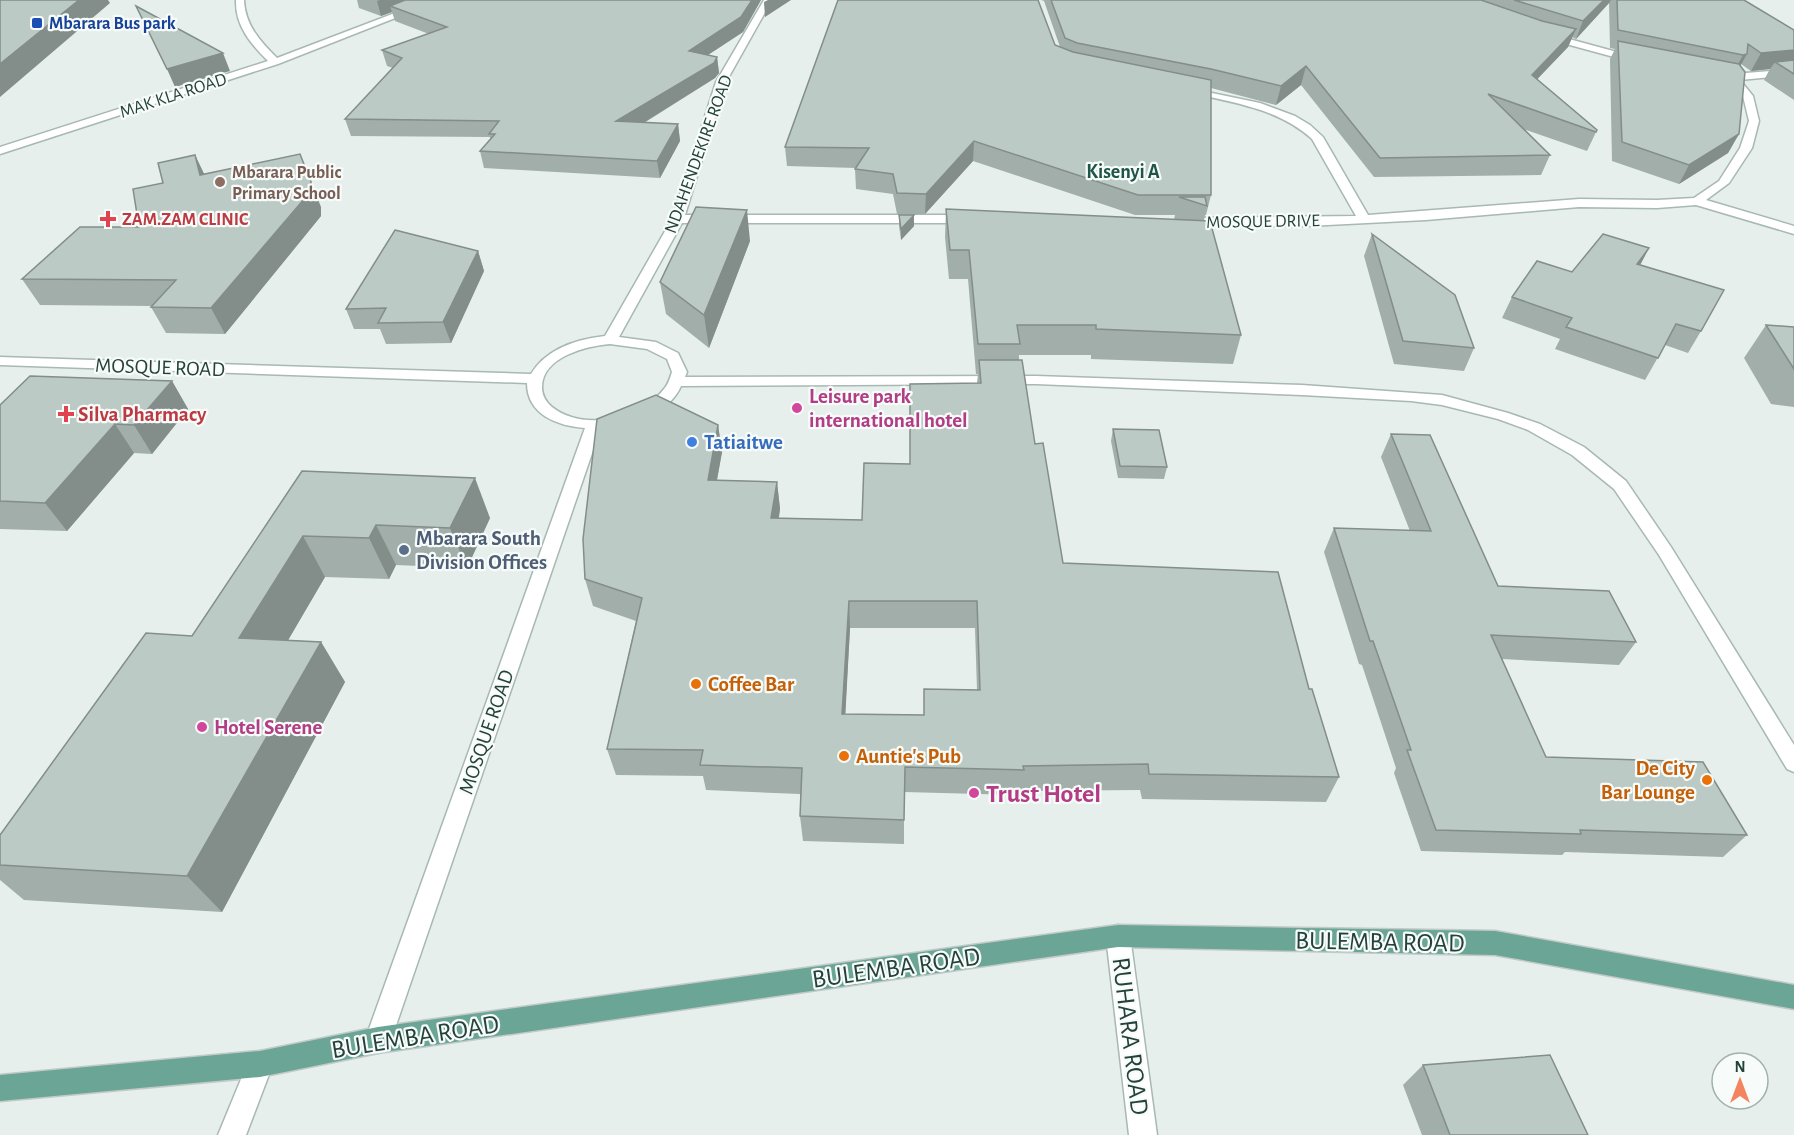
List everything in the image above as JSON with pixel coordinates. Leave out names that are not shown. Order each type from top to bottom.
[{"type":"main road","name":"BULEMBA ROAD","points":[[0,1088],[260,1064],[378,1040],[1118,936],[1495,943],[1794,997]]},
{"type":"street","points":[[240,0],[239,7],[251,37],[275,62]]},
{"type":"street","name":"MAK KLA ROAD","points":[[0,151],[275,62],[438,0]]},
{"type":"street","name":"NDAHENDEKIRE ROAD","points":[[610,340],[678,219],[721,82],[768,0]]},
{"type":"street","points":[[1539,34],[1642,61]]},
{"type":"street","points":[[1710,74],[1733,78],[1794,72]]},
{"type":"street","points":[[1697,201],[1723,183],[1746,148],[1752,130],[1754,121],[1748,96],[1733,78]]},
{"type":"street","points":[[1174,87],[1285,114],[1307,125],[1317,136],[1365,219]]},
{"type":"street","points":[[1697,201],[1794,230]]},
{"type":"street","name":"MOSQUE DRIVE","points":[[1179,222],[1308,222],[1579,203],[1656,204],[1697,201]]},
{"type":"street","points":[[678,219],[984,219]]},
{"type":"street","points":[[610,340],[639,340],[658,346],[672,356],[679,368],[679,382],[671,395],[657,406],[639,416],[617,422],[594,424],[571,422],[552,416],[539,405],[533,393],[535,379],[543,367],[557,356],[575,347],[610,340]]},
{"type":"street","name":"MOSQUE ROAD","points":[[0,361],[535,379]]},
{"type":"street","points":[[679,382],[1036,380],[1302,390],[1442,400],[1503,416],[1534,427],[1578,451],[1620,485],[1665,551],[1794,763]]},
{"type":"street","name":"MOSQUE ROAD","points":[[378,1040],[594,424]]},
{"type":"street","name":"RUHARA ROAD","points":[[1118,936],[1143,1135]]},
{"type":"street","points":[[232,1135],[260,1064]]},
{"type":"building","points":[[0,0],[79,0],[0,64]]},
{"type":"building","points":[[405,0],[752,0],[741,17],[689,51],[717,57],[714,63],[616,121],[678,124],[657,161],[480,151],[495,134],[489,134],[499,121],[345,119],[402,58],[382,50],[447,27],[390,6]]},
{"type":"building","points":[[838,0],[1038,0],[1055,45],[1073,52],[1211,80],[1211,195],[1138,195],[974,141],[926,194],[897,193],[893,174],[855,169],[869,148],[785,147]]},
{"type":"building","points":[[1051,0],[1481,0],[1542,21],[1576,29],[1532,75],[1597,130],[1596,132],[1488,94],[1550,155],[1380,158],[1306,66],[1281,86],[1211,69],[1077,43],[1065,38]]},
{"type":"building","points":[[1514,0],[1604,0],[1583,21]]},
{"type":"building","points":[[1617,0],[1744,0],[1794,30],[1794,50],[1761,53],[1748,44],[1747,54],[1743,55],[1618,30]]},
{"type":"building","points":[[136,6],[223,53],[167,69]]},
{"type":"building","points":[[1618,41],[1739,64],[1745,72],[1739,134],[1689,165],[1622,142]]},
{"type":"building","points":[[1794,60],[1794,74],[1775,62]]},
{"type":"building","points":[[300,154],[311,182],[311,191],[211,308],[151,307],[176,280],[22,279],[80,227],[139,227],[133,189],[163,183],[158,163],[195,155],[200,175]]},
{"type":"building","points":[[1179,197],[1205,197],[1207,206]]},
{"type":"building","points":[[696,207],[747,210],[704,315],[660,282]]},
{"type":"building","points":[[946,209],[1210,221],[1241,335],[1096,329],[1096,325],[1017,325],[1020,344],[978,344],[969,250],[950,250]]},
{"type":"building","points":[[899,215],[914,215],[901,229]]},
{"type":"building","points":[[395,230],[478,251],[443,322],[378,323],[386,308],[346,309]]},
{"type":"building","points":[[1372,234],[1455,295],[1474,348],[1403,341]]},
{"type":"building","points":[[1603,234],[1649,248],[1637,264],[1724,290],[1701,331],[1676,324],[1658,358],[1566,327],[1572,318],[1512,297],[1537,261],[1572,272]]},
{"type":"building","points":[[1766,325],[1794,327],[1794,369]]},
{"type":"building","points":[[979,360],[1022,360],[1035,444],[1043,443],[1063,563],[1278,572],[1309,689],[1312,689],[1339,777],[1149,774],[1148,764],[1023,766],[1024,770],[905,767],[904,820],[800,816],[802,768],[700,765],[703,750],[607,749],[642,598],[585,579],[583,539],[597,419],[656,395],[718,425],[708,480],[777,482],[771,518],[862,520],[864,463],[910,464],[910,384],[981,383]],"holes":[[[849,601],[977,601],[980,690],[924,689],[924,715],[842,714]]]},
{"type":"building","points":[[30,376],[172,381],[134,425],[115,424],[45,503],[0,501],[0,405]]},
{"type":"building","points":[[1113,429],[1159,430],[1167,467],[1120,466]]},
{"type":"building","points":[[1391,434],[1430,435],[1498,586],[1609,591],[1636,642],[1491,635],[1546,757],[1703,762],[1747,835],[1580,830],[1581,834],[1436,830],[1407,750],[1411,750],[1373,641],[1370,641],[1334,528],[1431,531]]},
{"type":"building","points":[[302,471],[475,478],[450,528],[376,525],[369,538],[303,536],[239,638],[321,642],[187,876],[0,865],[0,835],[146,633],[192,636]]},
{"type":"building","points":[[1550,1055],[1588,1135],[1450,1135],[1423,1065]]},
{"type":"place","name":"Mbarara Bus park","points":[[37,23]]},
{"type":"place","name":"Mbarara Public Primary School","points":[[220,182]]},
{"type":"place","name":"ZAM.ZAM CLINIC","points":[[108,219]]},
{"type":"place","name":"Leisure park international hotel","points":[[797,408]]},
{"type":"place","name":"Silva Pharmacy","points":[[66,414]]},
{"type":"place","name":"Tatiaitwe","points":[[692,442]]},
{"type":"place","name":"Mbarara South Division Offices","points":[[404,550]]},
{"type":"place","name":"Coffee Bar","points":[[696,684]]},
{"type":"place","name":"Hotel Serene","points":[[202,727]]},
{"type":"place","name":"Auntie's Pub","points":[[844,756]]},
{"type":"place","name":"De City Bar Lounge","points":[[1707,780]]},
{"type":"place","name":"Trust Hotel","points":[[974,793]]},
{"type":"district","name":"Kisenyi A","points":[[1123,171]]}]
